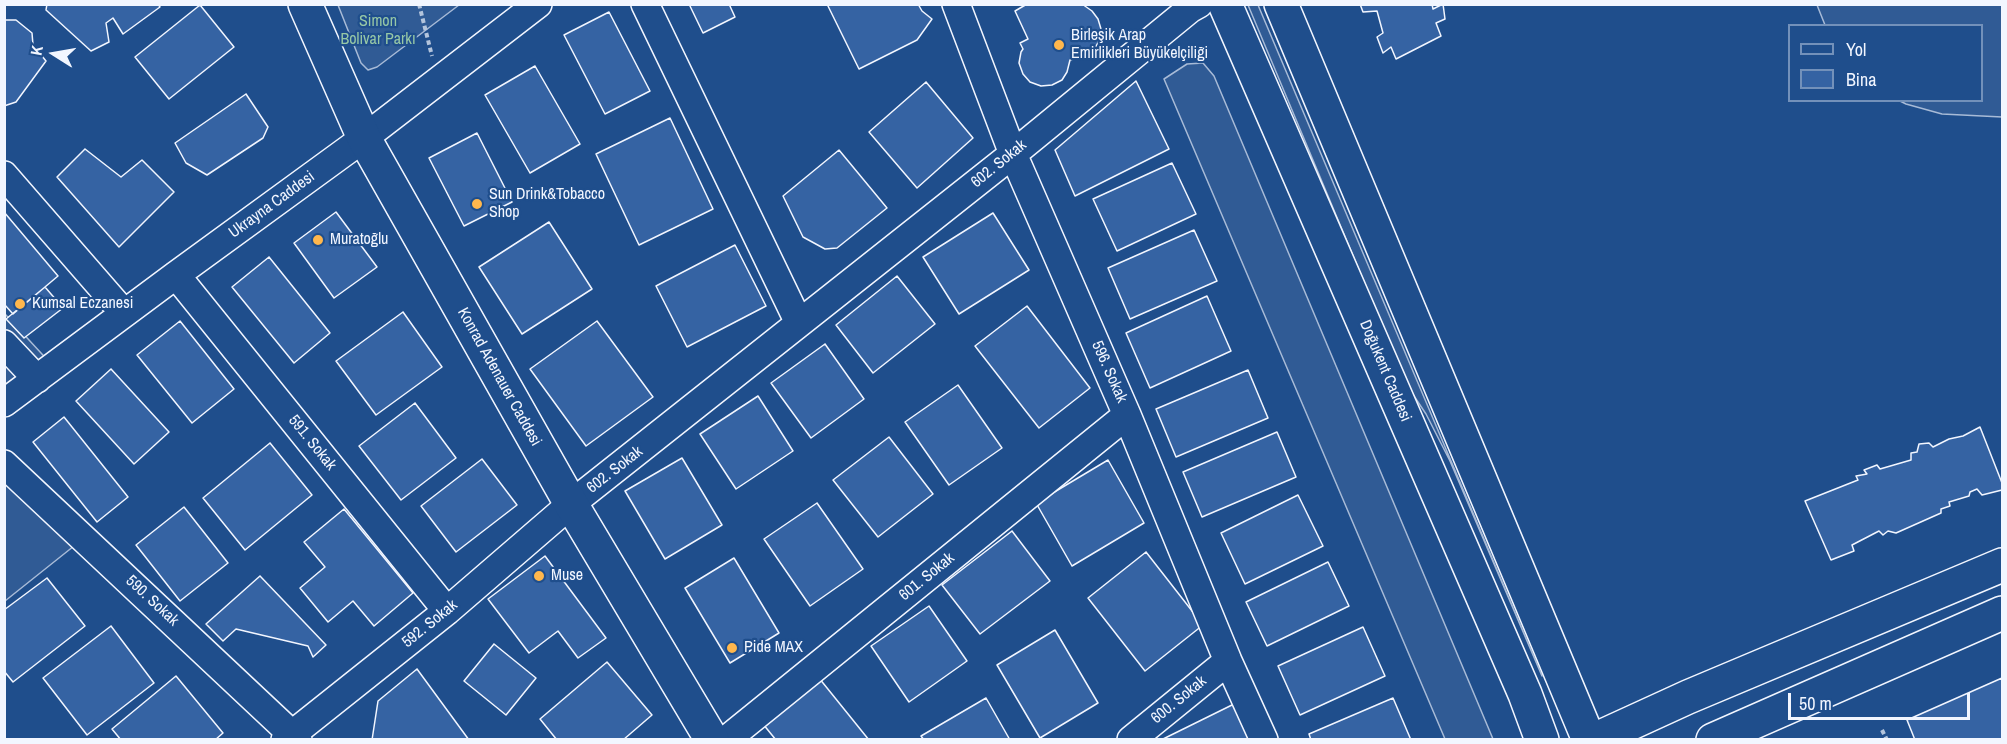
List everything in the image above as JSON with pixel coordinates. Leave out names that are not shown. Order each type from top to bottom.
[{"type":"main road","name":"Konrad Adenauer Caddesi","points":[[305,4],[364,138],[571,504],[712,740]]},
{"type":"main road","name":"Doğukent Caddesi","points":[[1225,4],[1525,694],[1542,740]]},
{"type":"main road","points":[[1281,4],[1589,740]]},
{"type":"main road","points":[[1594,740],[1688,697],[2002,565]]},
{"type":"main road","points":[[1713,740],[2002,613]]},
{"type":"street","name":"Ukrayna Caddesi","points":[[4,403],[364,138],[538,4]]},
{"type":"street","points":[[645,4],[799,323]]},
{"type":"street","name":"596. Sokak","points":[[956,4],[1013,154],[1127,415],[1228,661],[1264,740]]},
{"type":"street","name":"602. Sokak","points":[[571,504],[1199,4]]},
{"type":"street","points":[[4,175],[124,313]]},
{"type":"street","name":"591. Sokak","points":[[176,275],[447,611]]},
{"type":"street","points":[[4,344],[37,379]]},
{"type":"street","name":"601. Sokak","points":[[726,740],[1127,415]]},
{"type":"street","name":"590. Sokak","points":[[4,464],[292,738]]},
{"type":"street","name":"592. Sokak","points":[[292,738],[447,611],[571,504]]},
{"type":"street","name":"600. Sokak","points":[[1131,740],[1228,661]]},
{"type":"path","points":[[419,4],[429,40],[436,83]]},
{"type":"path","points":[[1882,730],[1887,740]]},
{"type":"shaded area","name":"Simon Bolivar Parkı","points":[[338,5],[459,5],[377,67],[368,70],[361,63]]},
{"type":"shaded area","points":[[1248,5],[1258,5],[1542,676],[1450,461],[1426,414],[1408,387]]},
{"type":"shaded area","points":[[1817,5],[2002,5],[2002,117],[1942,114],[1902,102],[1983,102],[1983,24],[1825,24]]},
{"type":"shaded area","points":[[1203,63],[1214,76],[1493,739],[1445,739],[1164,79],[1187,64]]},
{"type":"shaded area","points":[[5,314],[53,366],[5,403]]},
{"type":"shaded area","points":[[4,464],[84,538],[5,601],[4,601]]},
{"type":"building","points":[[47,4],[158,4],[160,7],[123,34],[113,18],[106,23],[109,42],[91,51],[46,10]]},
{"type":"building","points":[[689,4],[729,4],[735,17],[703,33]]},
{"type":"building","points":[[827,4],[918,4],[922,11],[932,19],[917,40],[859,69]]},
{"type":"building","name":"Birleşik Arap Emirlikleri Büyükelçiliği","points":[[1027,4],[1082,4],[1098,19],[1101,29],[1100,39],[1095,48],[1087,55],[1070,60],[1062,80],[1052,85],[1041,86],[1030,82],[1023,74],[1019,63],[1023,49],[1020,43],[1028,39],[1015,11]]},
{"type":"building","points":[[1360,4],[1432,4],[1433,9],[1443,4],[1445,19],[1436,23],[1441,36],[1396,59],[1391,47],[1383,53],[1377,37],[1383,33],[1377,11],[1363,12]]},
{"type":"building","points":[[200,5],[234,47],[169,99],[135,57]]},
{"type":"building","points":[[609,12],[650,91],[605,114],[564,35]]},
{"type":"building","points":[[4,20],[16,20],[32,33],[33,45],[46,61],[16,102],[4,106]]},
{"type":"building","points":[[535,66],[580,144],[530,173],[485,95]]},
{"type":"building","points":[[1136,81],[1169,149],[1075,196],[1055,150]]},
{"type":"building","points":[[926,82],[973,138],[917,188],[869,132]]},
{"type":"building","points":[[246,94],[268,127],[263,138],[207,175],[186,163],[175,143]]},
{"type":"building","points":[[670,118],[713,209],[639,245],[596,154]]},
{"type":"building","points":[[477,133],[512,202],[464,226],[429,158]]},
{"type":"building","points":[[85,149],[121,177],[142,160],[174,192],[119,247],[57,177]]},
{"type":"building","points":[[839,150],[887,208],[837,248],[825,249],[803,237],[783,196]]},
{"type":"building","points":[[1172,163],[1196,214],[1117,251],[1093,199]]},
{"type":"building","points":[[4,212],[58,276],[13,314],[4,304]]},
{"type":"building","points":[[336,212],[377,267],[334,298],[294,243]]},
{"type":"building","points":[[993,213],[1029,270],[959,314],[923,257]]},
{"type":"building","points":[[549,222],[592,289],[522,334],[479,267]]},
{"type":"building","points":[[1194,230],[1217,281],[1130,319],[1108,268]]},
{"type":"building","points":[[735,245],[766,306],[687,347],[656,286]]},
{"type":"building","points":[[269,257],[330,333],[294,363],[232,287]]},
{"type":"building","points":[[897,276],[935,324],[873,373],[836,325]]},
{"type":"building","points":[[45,287],[63,308],[24,338],[6,319]]},
{"type":"building","points":[[1207,296],[1231,351],[1150,388],[1126,333]]},
{"type":"building","points":[[1027,306],[1090,388],[1039,428],[975,346]]},
{"type":"building","points":[[403,312],[442,367],[376,415],[336,361]]},
{"type":"building","points":[[180,321],[234,389],[192,423],[137,355]]},
{"type":"building","points":[[597,321],[653,397],[586,446],[530,369]]},
{"type":"building","points":[[825,344],[864,399],[811,438],[771,383]]},
{"type":"building","points":[[111,369],[169,432],[134,464],[76,401]]},
{"type":"building","points":[[1248,370],[1268,418],[1176,457],[1156,409]]},
{"type":"building","points":[[958,385],[1002,448],[949,485],[905,422]]},
{"type":"building","points":[[758,396],[793,451],[736,489],[700,434]]},
{"type":"building","points":[[415,403],[456,458],[401,500],[359,446]]},
{"type":"building","points":[[64,417],[128,497],[97,522],[33,442]]},
{"type":"building","points":[[1980,427],[2002,483],[2002,490],[1982,495],[1977,489],[1970,492],[1969,496],[1949,502],[1950,506],[1941,509],[1941,513],[1896,533],[1888,531],[1883,535],[1879,531],[1852,545],[1854,551],[1831,560],[1805,501],[1858,480],[1856,476],[1867,474],[1864,470],[1877,465],[1880,469],[1911,460],[1911,453],[1917,452],[1919,444],[1929,443],[1933,447]]},
{"type":"building","points":[[1277,432],[1296,477],[1202,517],[1183,472]]},
{"type":"building","points":[[889,437],[933,494],[878,537],[833,480]]},
{"type":"building","points":[[270,443],[312,495],[245,550],[203,498]]},
{"type":"building","points":[[682,458],[722,525],[665,559],[625,491]]},
{"type":"building","points":[[482,459],[517,505],[456,552],[421,506]]},
{"type":"building","points":[[1108,460],[1144,523],[1072,566],[1036,503]]},
{"type":"building","points":[[1298,495],[1323,546],[1245,584],[1221,533]]},
{"type":"building","points":[[817,503],[863,569],[810,606],[764,539]]},
{"type":"building","points":[[184,507],[228,563],[180,601],[136,545]]},
{"type":"building","points":[[344,509],[413,593],[374,626],[353,601],[328,622],[300,588],[325,567],[304,542]]},
{"type":"building","points":[[1012,531],[1050,581],[980,634],[942,585]]},
{"type":"building","points":[[1146,552],[1203,625],[1145,671],[1088,598]]},
{"type":"building","points":[[545,556],[606,638],[578,658],[558,631],[529,653],[488,599]]},
{"type":"building","points":[[734,558],[779,633],[730,663],[685,588]]},
{"type":"building","points":[[1328,562],[1349,606],[1267,646],[1246,602]]},
{"type":"building","points":[[260,576],[326,645],[313,657],[308,646],[236,629],[223,641],[206,624]]},
{"type":"building","points":[[47,578],[85,626],[13,682],[4,671],[4,610]]},
{"type":"building","points":[[929,606],[967,661],[909,702],[871,646]]},
{"type":"building","points":[[111,626],[154,683],[87,735],[43,678]]},
{"type":"building","points":[[1363,627],[1385,676],[1300,715],[1278,666]]},
{"type":"building","points":[[1055,630],[1098,703],[1040,738],[997,665]]},
{"type":"building","points":[[494,644],[536,678],[506,715],[464,681]]},
{"type":"building","points":[[607,662],[652,715],[623,740],[557,740],[540,719]]},
{"type":"building","points":[[417,669],[469,740],[372,740],[378,701]]},
{"type":"building","points":[[176,676],[223,733],[215,740],[121,740],[112,729]]},
{"type":"building","points":[[819,678],[869,740],[776,740],[763,724]]},
{"type":"building","points":[[2002,678],[2002,740],[1915,740],[1907,720]]},
{"type":"building","points":[[986,698],[1010,740],[924,740],[921,736]]},
{"type":"building","points":[[1393,698],[1411,740],[1311,740],[1309,734]]},
{"type":"building","points":[[1234,704],[1251,740],[1161,740]]},
{"type":"place","name":"Birleşik Arap Emirlikleri Büyükelçiliği","points":[[1059,45]]},
{"type":"place","name":"Sun Drink&Tobacco Shop","points":[[477,204]]},
{"type":"place","name":"Muratoğlu","points":[[318,240]]},
{"type":"place","name":"Kumsal Eczanesi","points":[[20,304]]},
{"type":"place","name":"Muse","points":[[539,576]]},
{"type":"place","name":"Pide MAX","points":[[732,648]]}]
